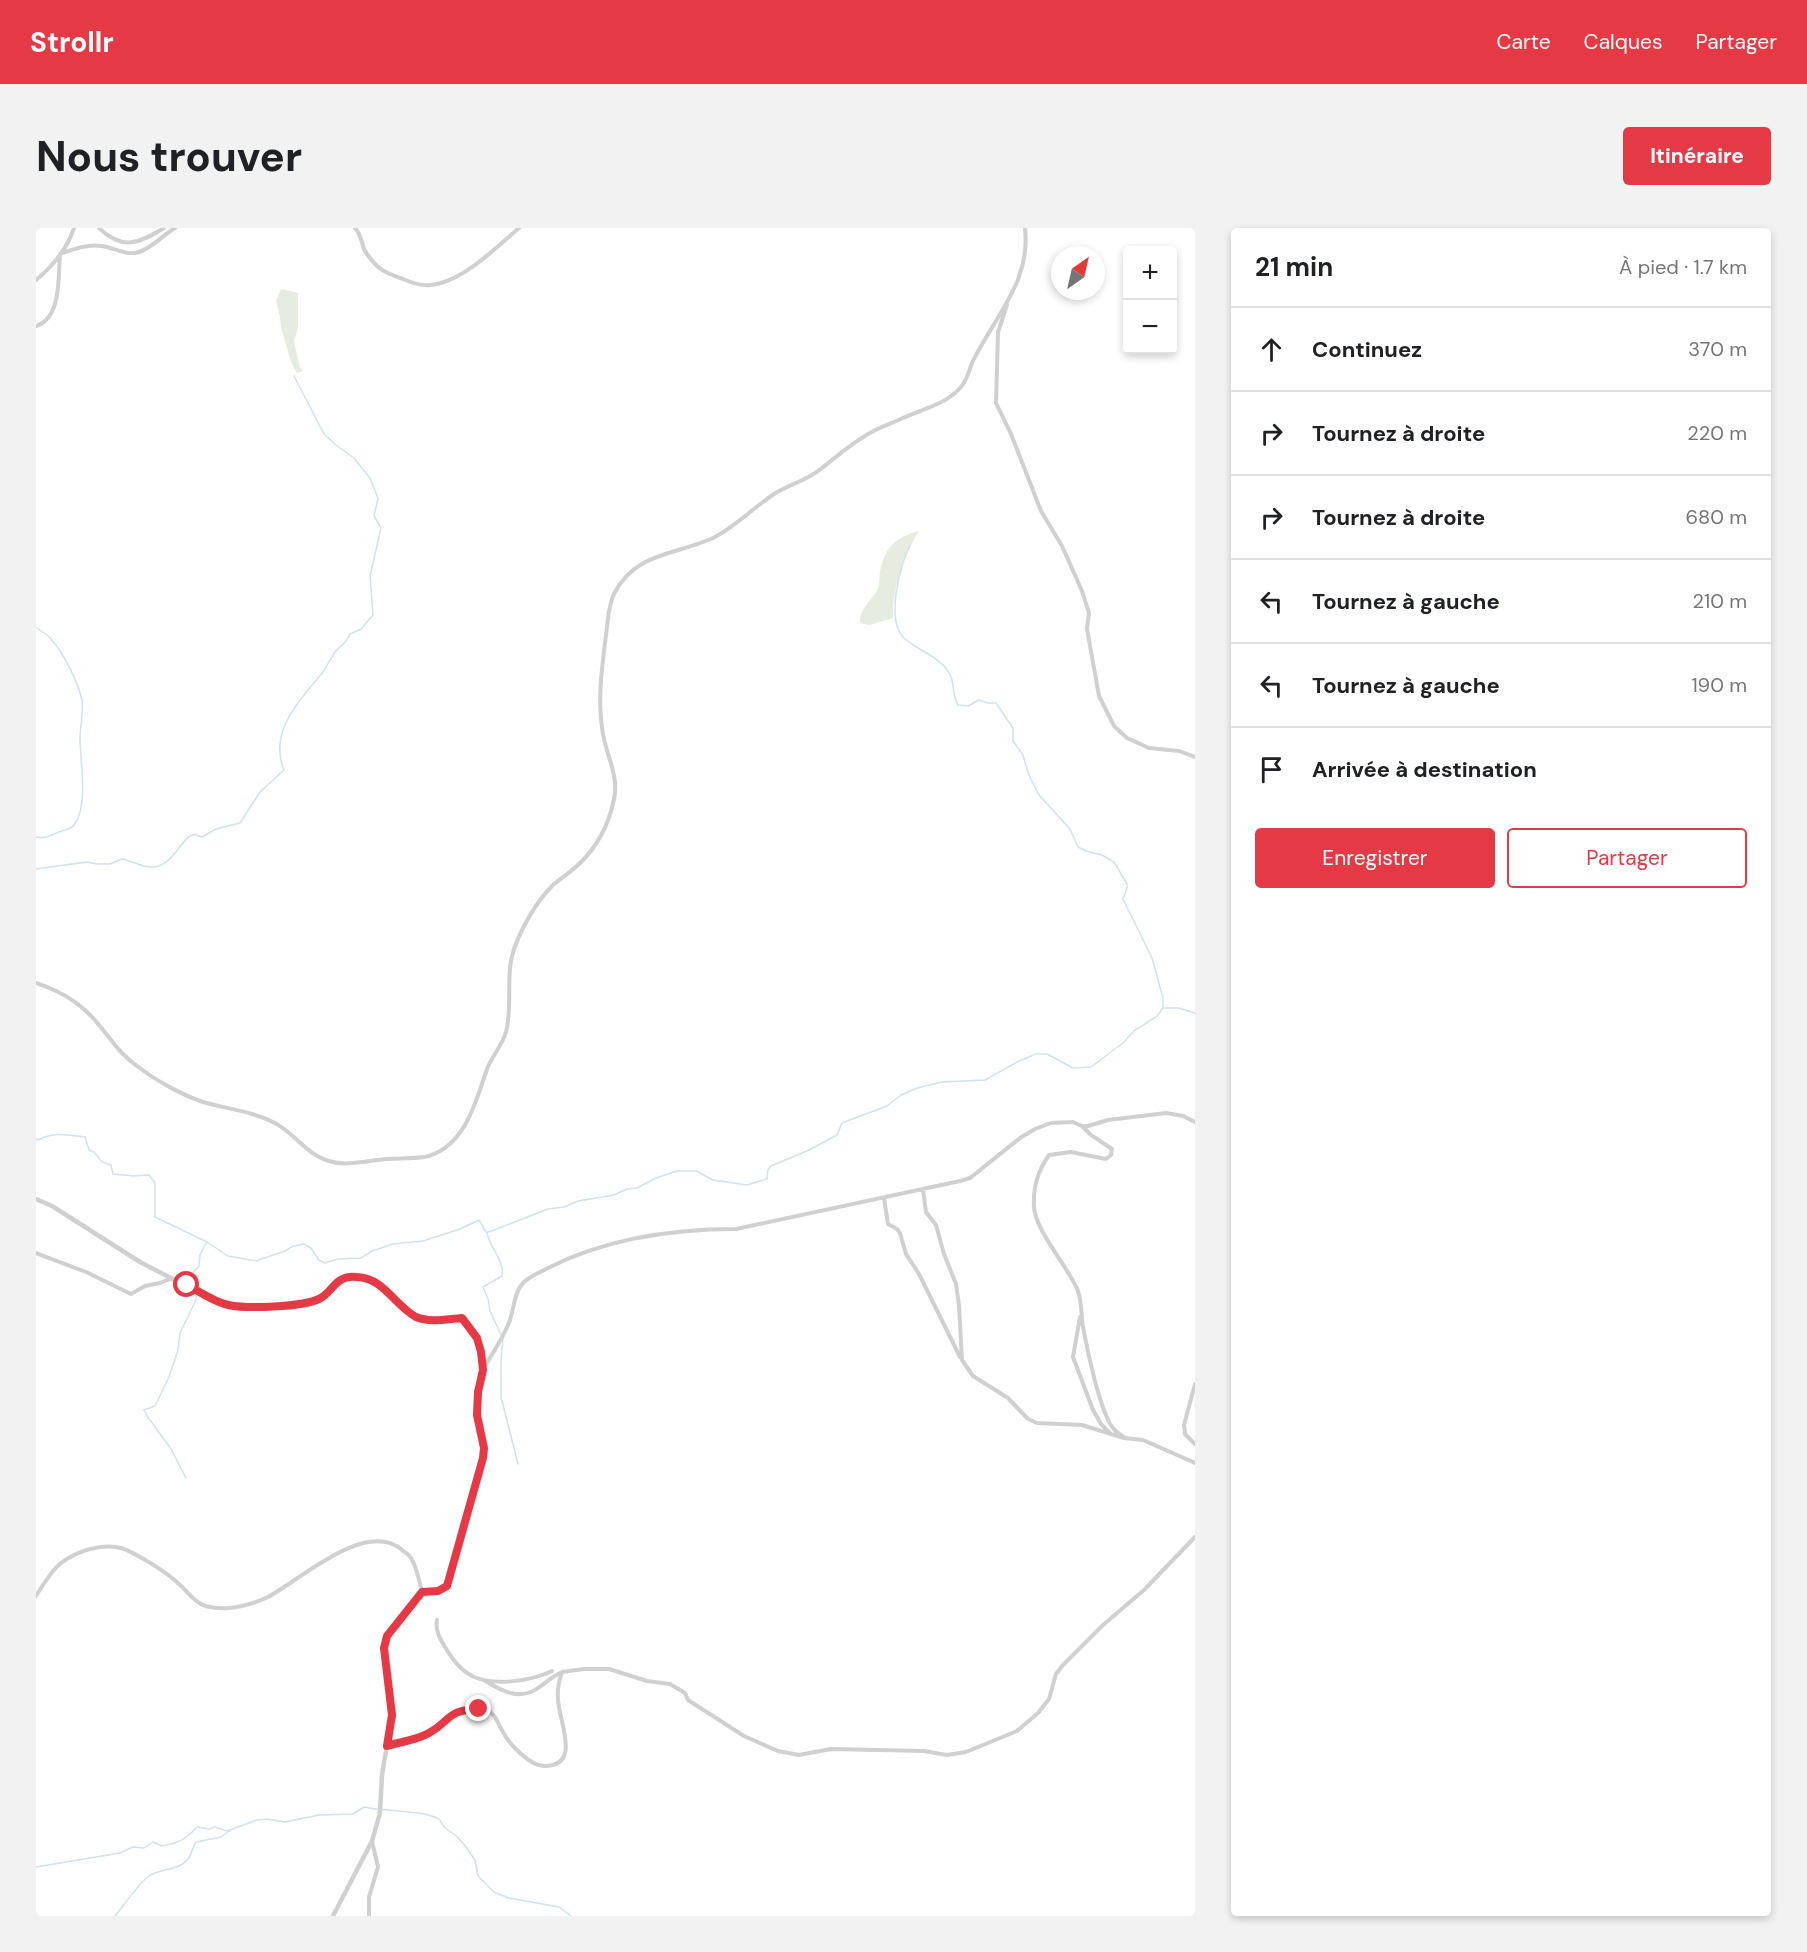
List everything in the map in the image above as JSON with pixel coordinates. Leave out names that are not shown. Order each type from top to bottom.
[{"type":"street","points":[[36,280],[49,269],[60,254],[74,228]]},
{"type":"street","points":[[99,228],[113,238],[135,243],[144,241],[164,228]]},
{"type":"street","points":[[60,254],[90,246],[103,246],[120,252],[138,252],[175,228]]},
{"type":"street","points":[[355,228],[362,239],[367,255],[380,268],[388,274],[413,284],[431,285],[454,278],[488,255],[519,228]]},
{"type":"street","points":[[36,983],[62,992],[81,1006],[102,1028],[122,1055],[154,1078],[200,1101],[261,1116],[281,1126],[315,1155],[330,1162],[417,1157],[431,1155],[444,1147],[465,1125],[480,1093],[488,1065],[499,1049],[506,1032],[510,963],[525,925],[550,888],[578,866],[595,848],[615,797],[615,775],[601,723],[600,682],[612,597],[630,573],[653,557],[712,538],[732,527],[776,493],[815,473],[869,433],[943,402],[956,392],[968,377],[974,359],[1017,284],[1024,265],[1025,228]]},
{"type":"street","points":[[36,326],[48,320],[52,312],[56,299],[60,254]]},
{"type":"street","points":[[1008,301],[998,332],[996,404],[1011,434],[1041,511],[1062,546],[1082,591],[1089,613],[1087,629],[1099,696],[1114,726],[1127,738],[1149,748],[1179,751],[1195,757]]},
{"type":"street","points":[[1082,1126],[1159,1113],[1173,1113],[1195,1122]]},
{"type":"street","points":[[333,1916],[372,1841],[380,1810],[382,1775],[392,1715],[384,1648],[387,1636],[422,1592],[438,1591],[447,1586],[483,1458],[484,1448],[477,1415],[478,1392],[483,1370],[510,1320],[513,1304],[523,1282],[554,1265],[625,1239],[706,1229],[736,1229],[970,1178],[1020,1138],[1035,1129],[1051,1123],[1073,1122],[1082,1126],[1112,1149],[1110,1155],[1106,1159],[1071,1152],[1049,1155],[1039,1170],[1035,1182],[1034,1208],[1049,1244],[1079,1293],[1083,1327],[1100,1398],[1108,1420],[1124,1438]]},
{"type":"street","points":[[923,1189],[926,1212],[936,1225],[956,1284],[962,1360]]},
{"type":"street","points":[[884,1198],[888,1224],[900,1233],[906,1254],[919,1274],[962,1360],[974,1376],[1008,1398],[1028,1419],[1037,1423],[1082,1425],[1124,1438],[1143,1440],[1195,1463]]},
{"type":"street","points":[[36,1199],[66,1215],[118,1249],[228,1305],[271,1306],[309,1303],[322,1298],[336,1282],[353,1276],[366,1278],[385,1288],[403,1308],[417,1317],[430,1320],[462,1318],[477,1338],[483,1370]]},
{"type":"street","points":[[36,1252],[86,1272],[130,1294],[145,1286],[172,1278]]},
{"type":"street","points":[[1081,1311],[1073,1357],[1093,1410],[1101,1424],[1112,1435]]},
{"type":"street","points":[[1195,1384],[1184,1425],[1185,1434],[1195,1444]]},
{"type":"street","points":[[484,1680],[509,1693],[521,1696],[532,1692],[549,1678],[562,1672],[609,1669],[647,1681],[670,1684],[685,1693],[688,1700],[744,1736],[778,1751],[799,1755],[831,1749],[924,1751],[947,1755],[966,1752],[1017,1731],[1038,1713],[1049,1699],[1056,1674],[1064,1665],[1103,1625],[1144,1590],[1195,1537]]},
{"type":"street","points":[[36,1596],[60,1564],[73,1555],[92,1548],[120,1548],[169,1575],[200,1605],[227,1608],[246,1605],[269,1596],[341,1551],[359,1543],[384,1541],[396,1545],[411,1557],[422,1592]]},
{"type":"street","points":[[437,1620],[440,1639],[452,1659],[472,1677],[518,1682],[552,1671]]},
{"type":"street","points":[[387,1746],[428,1734],[452,1714],[479,1709],[488,1711],[497,1719],[503,1733],[515,1749],[530,1761],[541,1767],[556,1765],[566,1753],[563,1720],[558,1701],[562,1672]]},
{"type":"street","points":[[369,1916],[369,1897],[378,1867],[372,1841]]},
{"type":"shaded area","points":[[281,289],[298,293],[298,327],[294,341],[303,371],[297,373],[291,362],[276,301]]},
{"type":"shaded area","points":[[919,531],[908,550],[900,573],[893,618],[869,625],[860,623],[863,610],[878,589],[882,564],[888,550],[898,540]]},
{"type":"waterway","points":[[36,869],[87,862],[110,864],[122,859],[154,867],[167,861],[189,836],[202,837],[216,829],[240,823],[260,792],[284,770],[280,756],[280,742],[283,729],[296,705],[350,634],[361,629],[373,615],[370,576],[381,528],[374,516],[378,498],[370,478],[354,458],[324,434],[294,376]]},
{"type":"waterway","points":[[36,1139],[55,1135],[85,1137],[89,1150],[94,1152],[102,1162],[111,1165],[113,1174],[149,1175],[155,1183],[155,1217],[207,1242],[228,1256],[256,1261],[304,1244],[311,1248],[319,1260],[324,1263],[338,1259],[361,1258],[372,1251],[393,1244],[423,1241],[479,1220],[486,1232],[489,1232],[548,1209],[637,1188],[677,1171],[696,1171],[713,1180],[747,1185],[767,1179],[771,1166],[837,1135],[842,1123],[887,1106],[901,1095],[917,1088],[942,1082],[985,1080],[1036,1054],[1047,1054],[1073,1068],[1091,1067],[1123,1043],[1134,1031],[1157,1016],[1163,1008],[1163,998],[1152,958],[1123,899],[1127,884],[1114,862],[1102,855],[1078,847],[1070,829],[1039,795],[1028,773],[1023,755],[1013,741],[1013,728],[996,703],[979,700],[968,706],[958,705],[952,680],[944,666],[904,638],[899,630],[895,607],[902,566],[910,546]]},
{"type":"waterway","points":[[36,628],[49,637],[61,652],[80,693],[83,783],[79,817],[74,825],[50,836],[36,837]]},
{"type":"waterway","points":[[1164,1008],[1179,1008],[1195,1013]]},
{"type":"waterway","points":[[487,1232],[499,1259],[502,1276],[483,1287],[490,1311],[503,1339],[501,1397],[518,1464]]},
{"type":"waterway","points":[[189,1285],[191,1275],[199,1266],[200,1255],[206,1243]]},
{"type":"waterway","points":[[186,1478],[171,1449],[144,1410],[155,1406],[169,1377],[178,1350],[180,1333],[196,1300],[196,1296],[188,1289]]},
{"type":"waterway","points":[[36,1867],[120,1853],[133,1847],[144,1848],[153,1842],[162,1846],[175,1843],[186,1838],[197,1827],[209,1829],[215,1827],[227,1831],[257,1820],[285,1822],[319,1815],[353,1814],[364,1807],[423,1814],[439,1819],[445,1828],[463,1843],[475,1860],[478,1876],[494,1892],[509,1898],[559,1907],[571,1916]]},
{"type":"waterway","points":[[115,1916],[149,1876],[180,1866],[189,1857],[196,1842],[221,1837],[230,1831]]},
{"type":"route","points":[[187,1285],[228,1305],[271,1306],[309,1303],[322,1298],[336,1282],[353,1276],[366,1278],[385,1288],[403,1308],[417,1317],[430,1320],[462,1318],[467,1323],[477,1338],[481,1352],[483,1370],[478,1392],[477,1415],[484,1448],[483,1458],[447,1586],[438,1591],[422,1592],[387,1636],[384,1648],[392,1715],[387,1746],[428,1734],[452,1714],[479,1709]]}]
